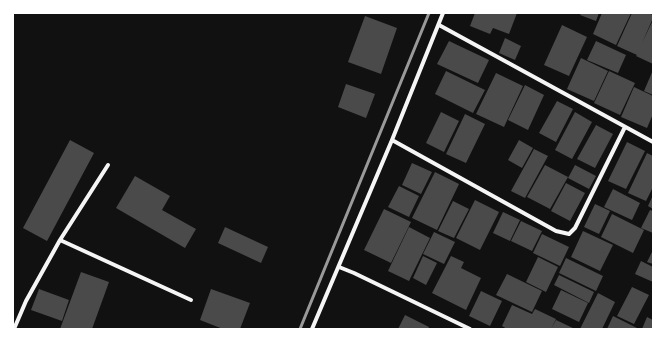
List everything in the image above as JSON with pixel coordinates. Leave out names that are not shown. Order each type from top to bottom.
[{"type":"street","points":[[312,329],[392,140],[443,13]]},
{"type":"street","points":[[438,25],[653,142]]},
{"type":"street","points":[[392,140],[556,231],[569,234],[575,228],[625,127]]},
{"type":"street","points":[[14,329],[26,301],[60,240],[108,165]]},
{"type":"street","points":[[60,240],[191,300]]},
{"type":"street","points":[[339,267],[470,329]]},
{"type":"building","points":[[475,13],[517,13],[509,34],[493,28],[490,34],[470,26]]},
{"type":"building","points":[[581,13],[599,13],[596,21],[580,15]]},
{"type":"building","points":[[602,13],[631,13],[616,45],[593,34]]},
{"type":"building","points":[[632,13],[648,13],[653,15],[642,43],[653,20],[653,64],[617,46]]},
{"type":"building","points":[[365,16],[397,28],[381,74],[348,62]]},
{"type":"building","points":[[562,25],[587,37],[569,76],[544,65]]},
{"type":"building","points":[[505,38],[521,46],[515,60],[499,53]]},
{"type":"building","points":[[449,41],[489,60],[478,83],[437,64]]},
{"type":"building","points":[[596,41],[626,55],[618,73],[587,60]]},
{"type":"building","points":[[581,58],[608,71],[594,101],[567,89]]},
{"type":"building","points":[[653,70],[653,95],[644,91]]},
{"type":"building","points":[[446,71],[485,90],[473,113],[435,94]]},
{"type":"building","points":[[609,71],[635,83],[620,115],[594,103]]},
{"type":"building","points":[[496,73],[523,86],[504,127],[476,114]]},
{"type":"building","points":[[346,84],[375,94],[366,118],[338,107]]},
{"type":"building","points":[[525,85],[544,95],[528,130],[508,120]]},
{"type":"building","points":[[634,87],[653,96],[653,114],[647,128],[621,117]]},
{"type":"building","points":[[557,101],[573,109],[556,142],[539,133]]},
{"type":"building","points":[[441,112],[459,121],[444,152],[426,143]]},
{"type":"building","points":[[575,112],[592,122],[572,159],[555,150]]},
{"type":"building","points":[[465,114],[485,124],[466,163],[446,154]]},
{"type":"building","points":[[596,125],[613,134],[595,168],[577,159]]},
{"type":"building","points":[[70,140],[94,153],[47,241],[23,228]]},
{"type":"building","points":[[519,140],[533,148],[522,168],[508,160]]},
{"type":"building","points":[[627,142],[645,151],[626,189],[608,181]]},
{"type":"building","points":[[534,149],[548,156],[525,198],[511,191]]},
{"type":"building","points":[[647,153],[653,156],[653,187],[646,201],[628,193]]},
{"type":"building","points":[[412,163],[432,172],[421,194],[402,185]]},
{"type":"building","points":[[545,165],[568,177],[550,209],[527,197]]},
{"type":"building","points":[[575,165],[596,176],[589,189],[568,178]]},
{"type":"building","points":[[435,172],[459,184],[437,230],[412,218]]},
{"type":"building","points":[[135,176],[170,196],[162,210],[196,229],[185,248],[116,208]]},
{"type":"building","points":[[566,183],[585,193],[570,221],[551,211]]},
{"type":"building","points":[[399,186],[419,196],[409,217],[388,207]]},
{"type":"building","points":[[613,189],[640,203],[632,220],[604,207]]},
{"type":"building","points":[[653,195],[653,209],[648,206]]},
{"type":"building","points":[[475,200],[499,212],[480,250],[456,238]]},
{"type":"building","points":[[453,201],[469,209],[454,238],[438,231]]},
{"type":"building","points":[[595,204],[610,211],[599,234],[584,227]]},
{"type":"building","points":[[384,209],[411,222],[391,263],[364,250]]},
{"type":"building","points":[[650,210],[653,211],[653,233],[641,228]]},
{"type":"building","points":[[503,212],[520,220],[510,241],[493,233]]},
{"type":"building","points":[[612,214],[644,230],[633,253],[601,237]]},
{"type":"building","points":[[521,221],[542,231],[532,251],[511,241]]},
{"type":"building","points":[[225,227],[268,247],[261,263],[218,243]]},
{"type":"building","points":[[409,227],[430,238],[409,281],[388,271]]},
{"type":"building","points":[[583,231],[613,245],[600,271],[571,257]]},
{"type":"building","points":[[434,232],[455,242],[444,264],[423,254]]},
{"type":"building","points":[[542,234],[569,247],[560,266],[533,253]]},
{"type":"building","points":[[653,250],[653,264],[647,262]]},
{"type":"building","points":[[423,256],[437,263],[426,285],[413,278]]},
{"type":"building","points":[[451,256],[464,262],[461,268],[481,278],[466,310],[432,293]]},
{"type":"building","points":[[538,257],[558,267],[546,292],[526,282]]},
{"type":"building","points":[[566,258],[603,276],[596,291],[559,273]]},
{"type":"building","points":[[641,261],[653,267],[653,282],[635,274]]},
{"type":"building","points":[[81,272],[109,282],[92,329],[60,329]]},
{"type":"building","points":[[507,274],[542,291],[532,312],[496,295]]},
{"type":"building","points":[[559,275],[594,292],[589,303],[554,285]]},
{"type":"building","points":[[632,287],[649,295],[634,324],[617,316]]},
{"type":"building","points":[[39,289],[69,300],[62,321],[31,310]]},
{"type":"building","points":[[211,289],[250,303],[240,329],[223,329],[200,320]]},
{"type":"building","points":[[561,290],[588,303],[579,322],[552,309]]},
{"type":"building","points":[[481,291],[502,301],[490,326],[469,316]]},
{"type":"building","points":[[598,293],[615,302],[602,329],[580,329]]},
{"type":"building","points":[[512,305],[532,314],[535,309],[556,319],[551,329],[507,329],[502,326]]},
{"type":"building","points":[[405,315],[429,327],[428,329],[398,329]]},
{"type":"building","points":[[613,316],[639,329],[607,329]]},
{"type":"building","points":[[647,317],[653,320],[653,329],[642,329]]},
{"type":"building","points":[[556,320],[575,329],[551,329]]},
{"type":"railway","points":[[300,329],[429,13]]}]
